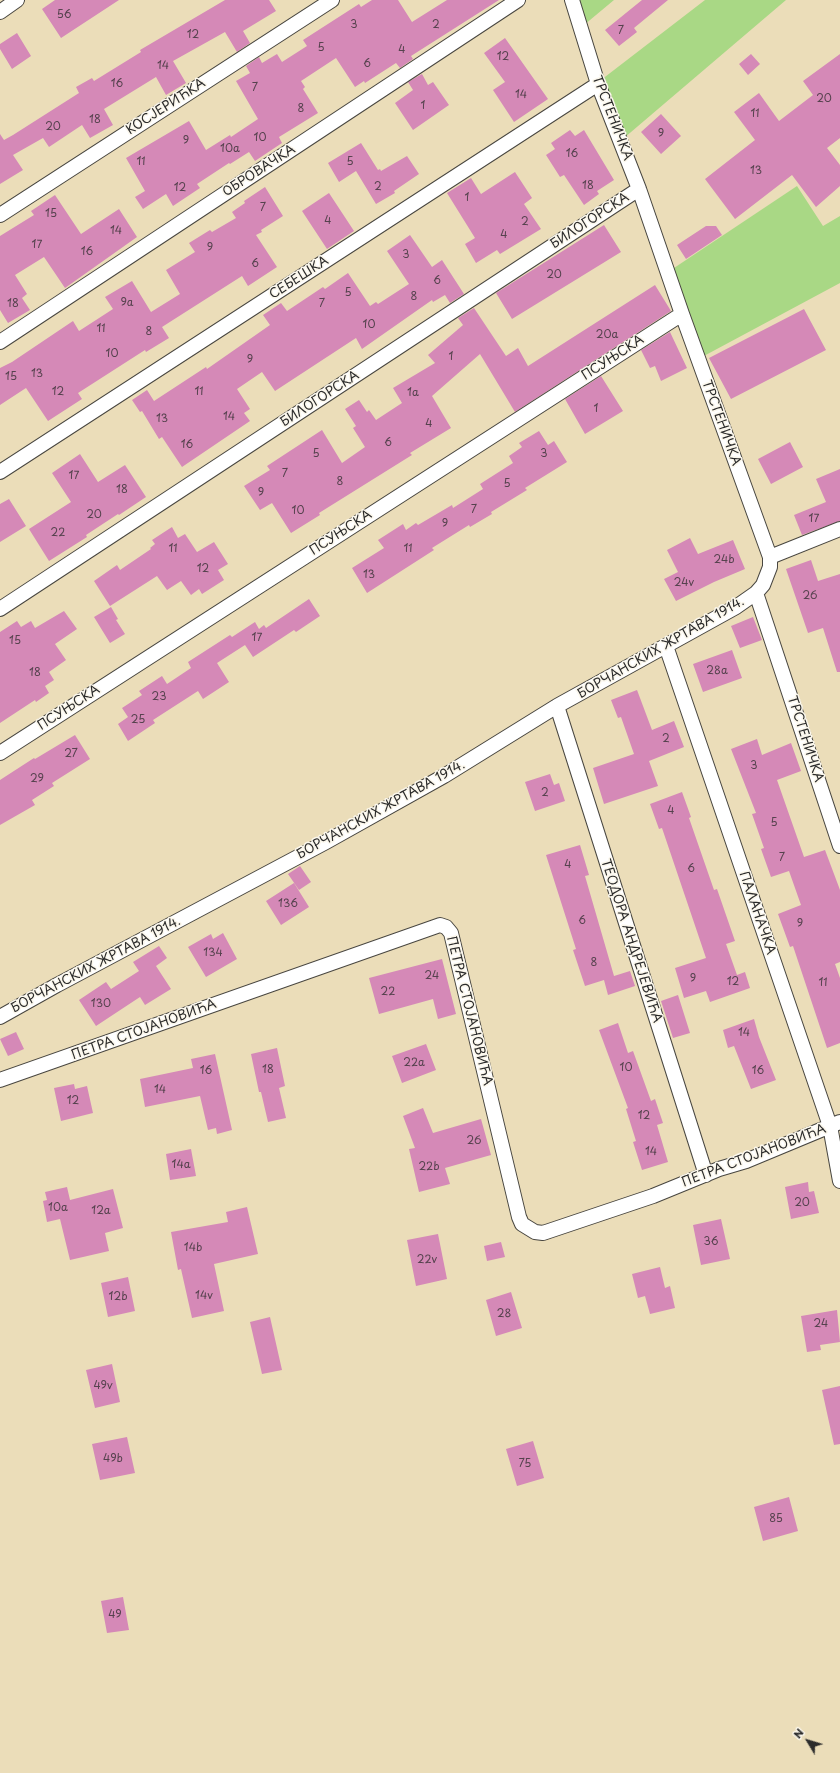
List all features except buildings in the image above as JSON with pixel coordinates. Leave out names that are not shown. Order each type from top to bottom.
[{"type":"street","points":[[0,12],[17,0]]},
{"type":"street","name":"КОСЈЕРИЋКА","points":[[0,215],[332,0]]},
{"type":"street","name":"ОБРОВАЧКА","points":[[0,342],[518,0]]},
{"type":"street","name":"ТРСТЕНИЧКА","points":[[572,0],[598,84],[639,189],[682,314],[770,557],[768,576],[756,593],[840,846]]},
{"type":"street","name":"СЕБЕШКА","points":[[0,472],[598,84]]},
{"type":"street","name":"БИЛОГОРСКА","points":[[0,609],[639,189]]},
{"type":"street","name":"ПСУЊСКА","points":[[0,753],[682,314]]},
{"type":"street","points":[[770,557],[840,529]]},
{"type":"street","name":"БОРЧАНСКИХ ЖРТАВА 1914.","points":[[0,1018],[444,776],[557,706],[736,607],[756,593]]},
{"type":"street","name":"ПАЛАНАЧКА","points":[[666,646],[835,1124],[840,1181]]},
{"type":"street","name":"ТЕОДОРА АНДРЕЈЕВИЋА","points":[[557,706],[706,1175]]},
{"type":"street","name":"ПЕТРА СТОЈАНОВИЋА","points":[[0,1080],[440,925],[446,927],[451,933],[519,1217],[522,1224],[535,1232],[543,1233],[654,1196],[746,1161],[835,1124]]},
{"type":"green space","points":[[576,0],[614,0],[584,25]]},
{"type":"green space","points":[[705,0],[786,0],[624,138],[601,80]]},
{"type":"green space","points":[[797,186],[823,226],[840,216],[840,283],[702,357],[671,270]]}]
